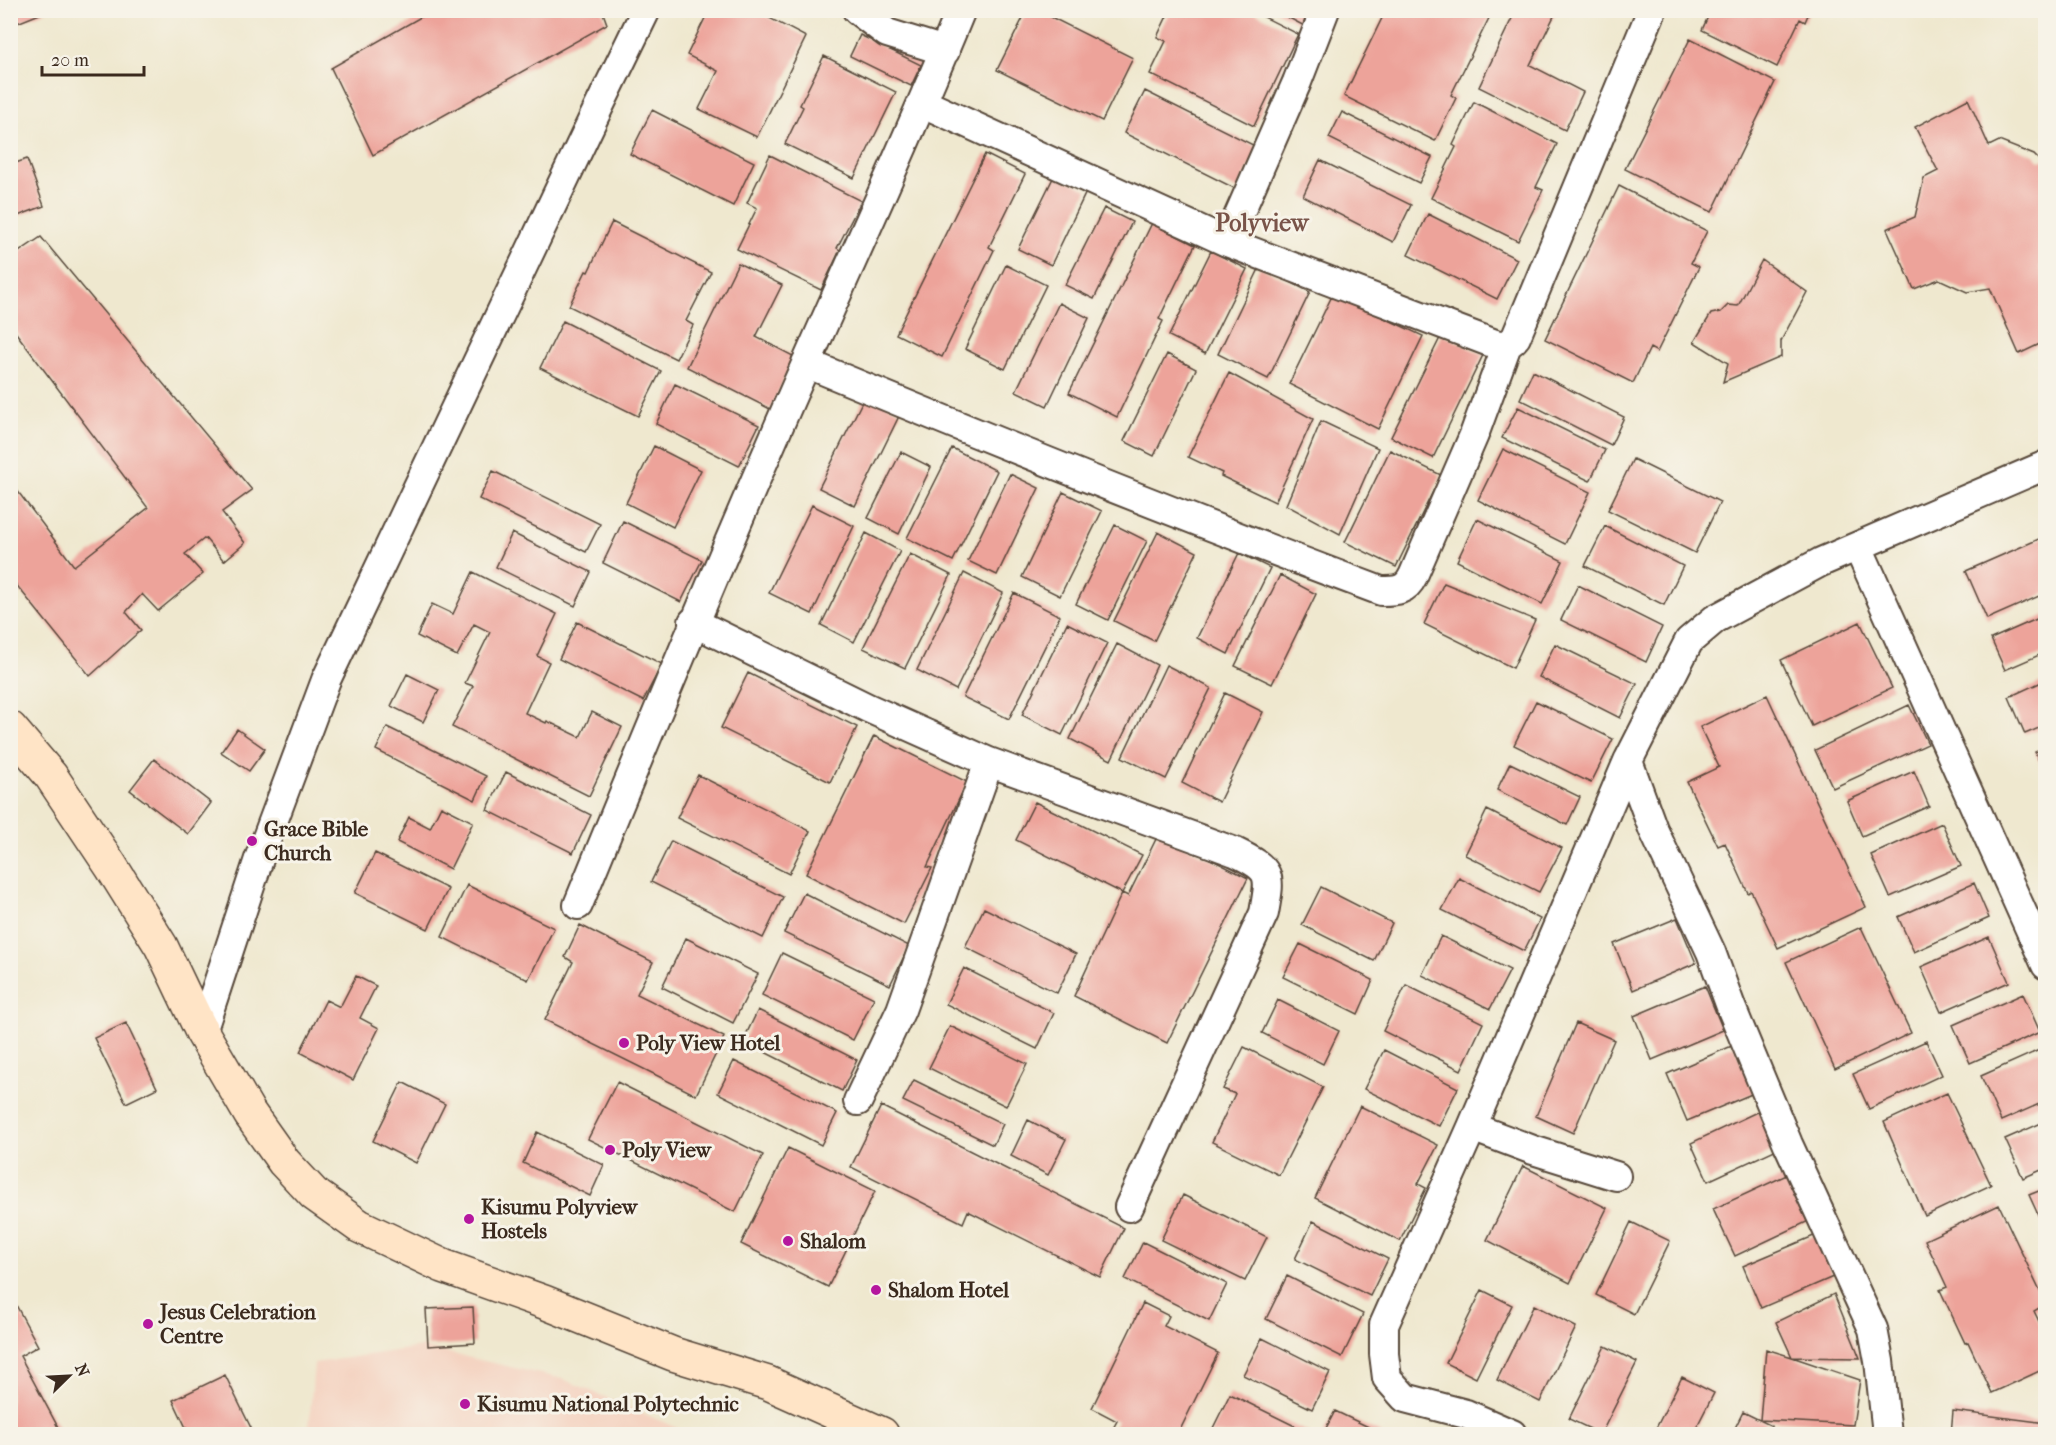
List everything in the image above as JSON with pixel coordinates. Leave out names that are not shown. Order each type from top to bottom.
[{"type":"street","points":[[202,1032],[259,859],[326,680],[646,10]]},
{"type":"street","points":[[857,10],[887,33],[945,51]]},
{"type":"street","points":[[578,905],[693,622],[923,103],[961,10]]},
{"type":"street","points":[[1227,242],[1297,82],[1325,10]]},
{"type":"street","points":[[923,103],[1227,242],[1495,344],[1507,345],[1516,337],[1652,10]]},
{"type":"street","points":[[806,363],[1002,445],[1253,543],[1382,591],[1394,591],[1401,590],[1409,584],[1413,576],[1474,435],[1507,345]]},
{"type":"street","points":[[1512,1434],[1466,1414],[1405,1398],[1387,1378],[1384,1325],[1472,1126],[1628,760],[1689,641],[1715,619],[1821,562],[2046,465]]},
{"type":"street","points":[[1858,547],[2046,965]]},
{"type":"street","points":[[693,622],[868,708],[989,762],[1235,852],[1257,862],[1266,873],[1269,885],[1264,913],[1129,1207]]},
{"type":"street","points":[[10,728],[51,776],[161,946],[202,1032],[250,1114],[284,1162],[314,1194],[359,1226],[442,1266],[544,1302],[674,1354],[768,1383],[882,1434]]},
{"type":"street","points":[[1628,760],[1653,829],[1711,952],[1735,1017],[1788,1144],[1873,1329],[1887,1434]]},
{"type":"street","points":[[858,1101],[901,1010],[989,762]]},
{"type":"street","points":[[1472,1126],[1543,1154],[1616,1176]]},
{"type":"shaded area","name":"Kisumu National Polytechnic","points":[[422,1347],[563,1379],[691,1434],[294,1434],[309,1428],[314,1363]]},
{"type":"building","points":[[433,10],[602,10],[607,24],[373,155],[331,68]]},
{"type":"building","points":[[709,10],[754,10],[806,37],[757,137],[699,109],[718,71],[687,55]]},
{"type":"building","points":[[1027,10],[1037,10],[1133,58],[1102,121],[997,70]]},
{"type":"building","points":[[1170,10],[1250,10],[1298,34],[1254,126],[1150,74],[1166,41],[1157,37]]},
{"type":"building","points":[[1274,10],[1319,10],[1310,29]]},
{"type":"building","points":[[1386,10],[1493,10],[1451,95],[1456,98],[1435,141],[1344,96]]},
{"type":"building","points":[[1516,10],[1556,12],[1530,65],[1583,92],[1565,130],[1479,87]]},
{"type":"building","points":[[1711,10],[1810,10],[1805,22],[1800,19],[1777,67],[1702,30]]},
{"type":"building","points":[[10,11],[47,11],[10,26]]},
{"type":"building","points":[[860,35],[921,65],[911,86],[850,56]]},
{"type":"building","points":[[1690,39],[1775,82],[1712,212],[1625,169]]},
{"type":"building","points":[[824,56],[896,92],[854,178],[785,144],[803,107],[800,105]]},
{"type":"building","points":[[1145,91],[1259,148],[1238,190],[1124,133]]},
{"type":"building","points":[[1968,99],[1989,146],[1999,141],[2034,155],[2040,161],[2046,159],[2046,262],[2040,266],[2046,282],[2046,341],[2019,354],[1990,288],[1967,292],[1939,279],[1914,289],[1887,229],[1915,217],[1924,178],[1938,171],[1915,127]]},
{"type":"building","points":[[1474,102],[1557,144],[1536,187],[1543,190],[1518,241],[1431,198],[1456,147],[1453,145]]},
{"type":"building","points":[[652,110],[754,162],[733,206],[630,154]]},
{"type":"building","points":[[1342,112],[1432,157],[1419,183],[1329,138]]},
{"type":"building","points":[[985,154],[1025,174],[989,247],[994,250],[942,357],[896,334]]},
{"type":"building","points":[[770,155],[861,201],[837,248],[840,250],[821,290],[737,249],[757,208],[747,203]]},
{"type":"building","points":[[27,159],[44,206],[10,219],[10,165]]},
{"type":"building","points":[[1320,160],[1411,205],[1393,242],[1303,196]]},
{"type":"building","points":[[1055,174],[1087,190],[1051,265],[1018,249]]},
{"type":"building","points":[[1619,186],[1707,231],[1691,263],[1699,267],[1657,352],[1650,348],[1633,383],[1545,339]]},
{"type":"building","points":[[1104,208],[1132,222],[1094,299],[1065,285]]},
{"type":"building","points":[[1428,214],[1517,259],[1497,299],[1408,255]]},
{"type":"building","points":[[612,222],[711,272],[686,321],[693,325],[676,359],[569,306]]},
{"type":"building","points":[[1152,223],[1195,245],[1159,319],[1163,321],[1117,417],[1069,393]]},
{"type":"building","points":[[41,237],[252,490],[222,512],[245,543],[224,561],[205,538],[185,554],[203,574],[158,611],[142,594],[126,612],[141,630],[90,676],[10,577],[10,481],[74,566],[148,508],[10,325],[10,258]]},
{"type":"building","points":[[1211,251],[1247,269],[1205,354],[1169,336]]},
{"type":"building","points":[[1762,260],[1807,292],[1781,341],[1781,357],[1723,382],[1728,363],[1694,342],[1711,314],[1721,312],[1728,305],[1738,306]]},
{"type":"building","points":[[738,263],[782,285],[756,337],[795,357],[770,409],[687,367]]},
{"type":"building","points":[[1006,265],[1046,285],[1005,369],[965,349]]},
{"type":"building","points":[[1260,267],[1310,292],[1268,379],[1218,354]]},
{"type":"building","points":[[1333,294],[1423,336],[1378,429],[1289,384]]},
{"type":"building","points":[[1059,303],[1089,318],[1047,406],[1016,391]]},
{"type":"building","points":[[563,321],[661,371],[638,416],[540,368]]},
{"type":"building","points":[[1442,334],[1483,355],[1433,458],[1391,437]]},
{"type":"building","points":[[1167,354],[1196,369],[1154,456],[1124,441]]},
{"type":"building","points":[[1533,371],[1624,417],[1611,445],[1520,399]]},
{"type":"building","points":[[1229,373],[1313,419],[1275,502],[1188,457]]},
{"type":"building","points":[[675,384],[759,425],[739,466],[656,424]]},
{"type":"building","points":[[866,394],[901,412],[855,506],[819,488]]},
{"type":"building","points":[[1518,407],[1605,450],[1590,481],[1502,438]]},
{"type":"building","points":[[1321,421],[1378,448],[1340,534],[1286,505]]},
{"type":"building","points":[[654,446],[701,470],[673,527],[626,503]]},
{"type":"building","points":[[952,448],[997,471],[953,561],[907,538]]},
{"type":"building","points":[[1503,449],[1590,492],[1565,544],[1478,500]]},
{"type":"building","points":[[1390,450],[1441,475],[1396,567],[1345,542]]},
{"type":"building","points":[[901,452],[931,467],[899,534],[868,518]]},
{"type":"building","points":[[1633,459],[1720,502],[1695,553],[1608,510]]},
{"type":"building","points":[[493,471],[600,524],[586,552],[479,499]]},
{"type":"building","points":[[1010,474],[1039,488],[997,575],[968,561]]},
{"type":"building","points":[[1063,492],[1102,511],[1060,596],[1022,577]]},
{"type":"building","points":[[812,505],[854,526],[812,614],[769,593]]},
{"type":"building","points":[[1477,519],[1563,561],[1542,604],[1457,561]]},
{"type":"building","points":[[623,521],[702,560],[681,602],[603,563]]},
{"type":"building","points":[[1115,525],[1147,541],[1108,620],[1076,604]]},
{"type":"building","points":[[1605,526],[1683,566],[1664,605],[1585,566]]},
{"type":"building","points":[[1158,532],[1197,552],[1154,641],[1114,621]]},
{"type":"building","points":[[512,533],[591,572],[575,606],[496,567]]},
{"type":"building","points":[[866,533],[900,551],[854,642],[821,625]]},
{"type":"building","points":[[2046,536],[2046,593],[1987,619],[1966,571]]},
{"type":"building","points":[[1239,553],[1270,568],[1228,654],[1197,638]]},
{"type":"building","points":[[910,554],[951,575],[905,668],[863,648]]},
{"type":"building","points":[[473,572],[557,614],[537,656],[549,662],[525,713],[580,737],[592,712],[622,727],[589,796],[452,727],[473,686],[465,683],[490,632],[474,624],[457,656],[417,636],[432,604],[453,614]]},
{"type":"building","points":[[964,573],[1003,593],[956,690],[917,670]]},
{"type":"building","points":[[1280,575],[1316,594],[1272,684],[1235,666]]},
{"type":"building","points":[[1444,583],[1535,620],[1513,668],[1424,624]]},
{"type":"building","points":[[1578,585],[1662,627],[1646,662],[1561,620]]},
{"type":"building","points":[[1014,593],[1060,616],[1009,719],[963,697]]},
{"type":"building","points":[[2046,615],[2046,652],[2005,670],[1991,639]]},
{"type":"building","points":[[577,622],[662,664],[643,701],[559,659]]},
{"type":"building","points":[[1860,622],[1892,688],[1812,726],[1781,660]]},
{"type":"building","points":[[1067,623],[1107,643],[1062,735],[1022,715]]},
{"type":"building","points":[[1117,644],[1157,665],[1111,760],[1070,739]]},
{"type":"building","points":[[1555,644],[1637,684],[1620,718],[1539,677]]},
{"type":"building","points":[[1166,665],[1211,688],[1166,779],[1122,757]]},
{"type":"building","points":[[748,673],[857,727],[830,782],[721,728]]},
{"type":"building","points":[[407,674],[439,690],[423,722],[391,706]]},
{"type":"building","points":[[2046,680],[2046,725],[2025,734],[2009,697]]},
{"type":"building","points":[[1225,693],[1263,712],[1219,802],[1182,783]]},
{"type":"building","points":[[1767,695],[1866,907],[1778,948],[1751,891],[1748,893],[1725,843],[1718,846],[1687,782],[1719,767],[1700,727]]},
{"type":"building","points":[[1536,701],[1613,739],[1591,783],[1514,745]]},
{"type":"building","points":[[1909,705],[1928,744],[1833,788],[1815,750]]},
{"type":"building","points":[[387,727],[486,776],[475,800],[376,750]]},
{"type":"building","points":[[237,729],[265,749],[249,771],[221,752]]},
{"type":"building","points":[[874,736],[967,782],[927,867],[932,868],[904,924],[806,874]]},
{"type":"building","points":[[2046,747],[2046,776],[2035,752]]},
{"type":"building","points":[[154,759],[211,803],[188,834],[130,790]]},
{"type":"building","points":[[1510,763],[1580,797],[1567,825],[1497,790]]},
{"type":"building","points":[[1914,771],[1929,806],[1862,836],[1847,801]]},
{"type":"building","points":[[506,772],[591,815],[573,853],[487,810]]},
{"type":"building","points":[[698,775],[810,831],[789,874],[677,818]]},
{"type":"building","points":[[1035,802],[1142,855],[1122,893],[1016,840]]},
{"type":"building","points":[[441,806],[473,822],[450,869],[397,842],[409,817],[430,828]]},
{"type":"building","points":[[1487,810],[1562,848],[1539,892],[1465,855]]},
{"type":"building","points":[[1942,823],[1961,866],[1890,897],[1871,855]]},
{"type":"building","points":[[1159,833],[1248,878],[1167,1043],[1074,996],[1122,893],[1128,896]]},
{"type":"building","points":[[671,841],[783,897],[763,938],[651,882]]},
{"type":"building","points":[[375,853],[448,889],[428,929],[355,893]]},
{"type":"building","points":[[1459,878],[1540,919],[1524,951],[1442,910]]},
{"type":"building","points":[[1974,883],[1989,918],[1914,952],[1898,917]]},
{"type":"building","points":[[467,885],[554,928],[528,980],[442,937]]},
{"type":"building","points":[[1321,887],[1392,923],[1374,961],[1302,925]]},
{"type":"building","points":[[804,893],[909,946],[890,985],[784,933]]},
{"type":"building","points":[[984,908],[1076,954],[1057,993],[965,947]]},
{"type":"building","points":[[1677,918],[1696,963],[1633,990],[1614,944]]},
{"type":"building","points":[[580,925],[653,962],[637,994],[724,1037],[696,1095],[545,1020],[573,962],[565,957]]},
{"type":"building","points":[[1861,927],[1911,1033],[1835,1069],[1786,962]]},
{"type":"building","points":[[1441,936],[1510,970],[1490,1009],[1422,975]]},
{"type":"building","points":[[1989,937],[2009,982],[1941,1012],[1921,967]]},
{"type":"building","points":[[686,938],[758,974],[733,1023],[662,987]]},
{"type":"building","points":[[1300,944],[1373,980],[1358,1014],[1283,977]]},
{"type":"building","points":[[782,953],[874,998],[853,1040],[762,995]]},
{"type":"building","points":[[964,968],[1054,1013],[1037,1049],[946,1004]]},
{"type":"building","points":[[356,976],[376,986],[360,1018],[379,1028],[353,1080],[300,1052],[326,1000],[340,1007]]},
{"type":"building","points":[[1406,985],[1483,1023],[1461,1070],[1383,1031]]},
{"type":"building","points":[[1705,986],[1723,1030],[1652,1060],[1634,1016]]},
{"type":"building","points":[[2023,994],[2040,1032],[1970,1063],[1953,1025]]},
{"type":"building","points":[[1278,1000],[1339,1031],[1323,1064],[1262,1033]]},
{"type":"building","points":[[758,1010],[857,1060],[842,1091],[743,1041]]},
{"type":"building","points":[[126,1023],[157,1088],[126,1103],[94,1038]]},
{"type":"building","points":[[1576,1023],[1614,1040],[1573,1133],[1536,1116]]},
{"type":"building","points":[[950,1026],[1027,1064],[1006,1106],[929,1068]]},
{"type":"building","points":[[1926,1041],[1942,1075],[1869,1109],[1853,1074]]},
{"type":"building","points":[[1734,1045],[1754,1093],[1687,1121],[1667,1074]]},
{"type":"building","points":[[1244,1047],[1323,1087],[1279,1175],[1212,1142],[1235,1094],[1223,1089]]},
{"type":"building","points":[[2046,1047],[2046,1101],[2001,1121],[1981,1076]]},
{"type":"building","points":[[1384,1050],[1458,1088],[1439,1126],[1364,1089]]},
{"type":"building","points":[[734,1061],[837,1113],[821,1145],[718,1093]]},
{"type":"building","points":[[914,1080],[1003,1124],[993,1145],[903,1101]]},
{"type":"building","points":[[402,1082],[445,1104],[416,1163],[373,1141]]},
{"type":"building","points":[[617,1082],[763,1155],[735,1212],[588,1139]]},
{"type":"building","points":[[1947,1093],[1991,1185],[1925,1216],[1884,1122]]},
{"type":"building","points":[[881,1106],[1124,1228],[1100,1277],[968,1211],[963,1223],[851,1167]]},
{"type":"building","points":[[1360,1106],[1438,1145],[1418,1184],[1426,1188],[1400,1241],[1315,1198]]},
{"type":"building","points":[[1759,1111],[1777,1149],[1708,1181],[1691,1143]]},
{"type":"building","points":[[1028,1120],[1066,1139],[1048,1175],[1011,1156]]},
{"type":"building","points":[[2046,1121],[2046,1168],[2023,1178],[2005,1139]]},
{"type":"building","points":[[537,1132],[604,1165],[590,1196],[523,1163]]},
{"type":"building","points":[[788,1148],[875,1191],[828,1287],[741,1244]]},
{"type":"building","points":[[1523,1166],[1607,1208],[1570,1283],[1487,1240]]},
{"type":"building","points":[[1791,1173],[1813,1219],[1735,1256],[1713,1209]]},
{"type":"building","points":[[2046,1188],[2046,1232],[2029,1195]]},
{"type":"building","points":[[1183,1195],[1267,1237],[1245,1281],[1161,1240]]},
{"type":"building","points":[[1999,1205],[2046,1304],[2034,1311],[2046,1336],[2046,1368],[1992,1393],[1940,1290],[1947,1287],[1925,1240]]},
{"type":"building","points":[[1313,1221],[1388,1259],[1370,1296],[1295,1259]]},
{"type":"building","points":[[1631,1222],[1670,1241],[1634,1314],[1596,1295]]},
{"type":"building","points":[[1816,1235],[1833,1277],[1761,1308],[1743,1266]]},
{"type":"building","points":[[1143,1242],[1227,1284],[1209,1321],[1125,1279]]},
{"type":"building","points":[[1287,1276],[1363,1314],[1342,1357],[1266,1319]]},
{"type":"building","points":[[1482,1290],[1512,1305],[1476,1378],[1446,1363]]},
{"type":"building","points":[[1834,1294],[1860,1358],[1792,1357],[1776,1322]]},
{"type":"building","points":[[1143,1303],[1169,1316],[1164,1326],[1218,1353],[1178,1434],[1110,1434],[1117,1421],[1092,1408]]},
{"type":"building","points":[[16,1305],[38,1346],[20,1356],[60,1431],[53,1434],[10,1434],[10,1308]]},
{"type":"building","points":[[1534,1305],[1576,1327],[1540,1402],[1497,1380]]},
{"type":"building","points":[[473,1307],[475,1343],[428,1346],[426,1309]]},
{"type":"building","points":[[1262,1338],[1330,1372],[1312,1409],[1243,1375]]},
{"type":"building","points":[[1605,1346],[1637,1362],[1601,1434],[1569,1419]]},
{"type":"building","points":[[1766,1349],[1860,1380],[1853,1425],[1760,1420]]},
{"type":"building","points":[[225,1375],[254,1434],[189,1434],[173,1400]]},
{"type":"building","points":[[1682,1377],[1714,1393],[1693,1434],[1653,1434]]},
{"type":"building","points":[[1230,1394],[1309,1433],[1210,1434]]},
{"type":"building","points":[[1335,1411],[1383,1434],[1323,1434]]},
{"type":"building","points":[[1953,1411],[2046,1423],[2046,1434],[1951,1434]]},
{"type":"building","points":[[1743,1412],[1772,1426],[1768,1434],[1732,1434]]},
{"type":"place","name":"Grace Bible Church","points":[[252,841]]},
{"type":"place","name":"Poly View Hotel","points":[[624,1043]]},
{"type":"place","name":"Poly View","points":[[610,1150]]},
{"type":"place","name":"Kisumu Polyview Hostels","points":[[469,1219]]},
{"type":"place","name":"Shalom","points":[[788,1241]]},
{"type":"place","name":"Shalom Hotel","points":[[876,1290]]},
{"type":"place","name":"Jesus Celebration Centre","points":[[148,1324]]},
{"type":"place","name":"Kisumu National Polytechnic","points":[[465,1404]]},
{"type":"district","name":"Polyview","points":[[1262,223]]}]
